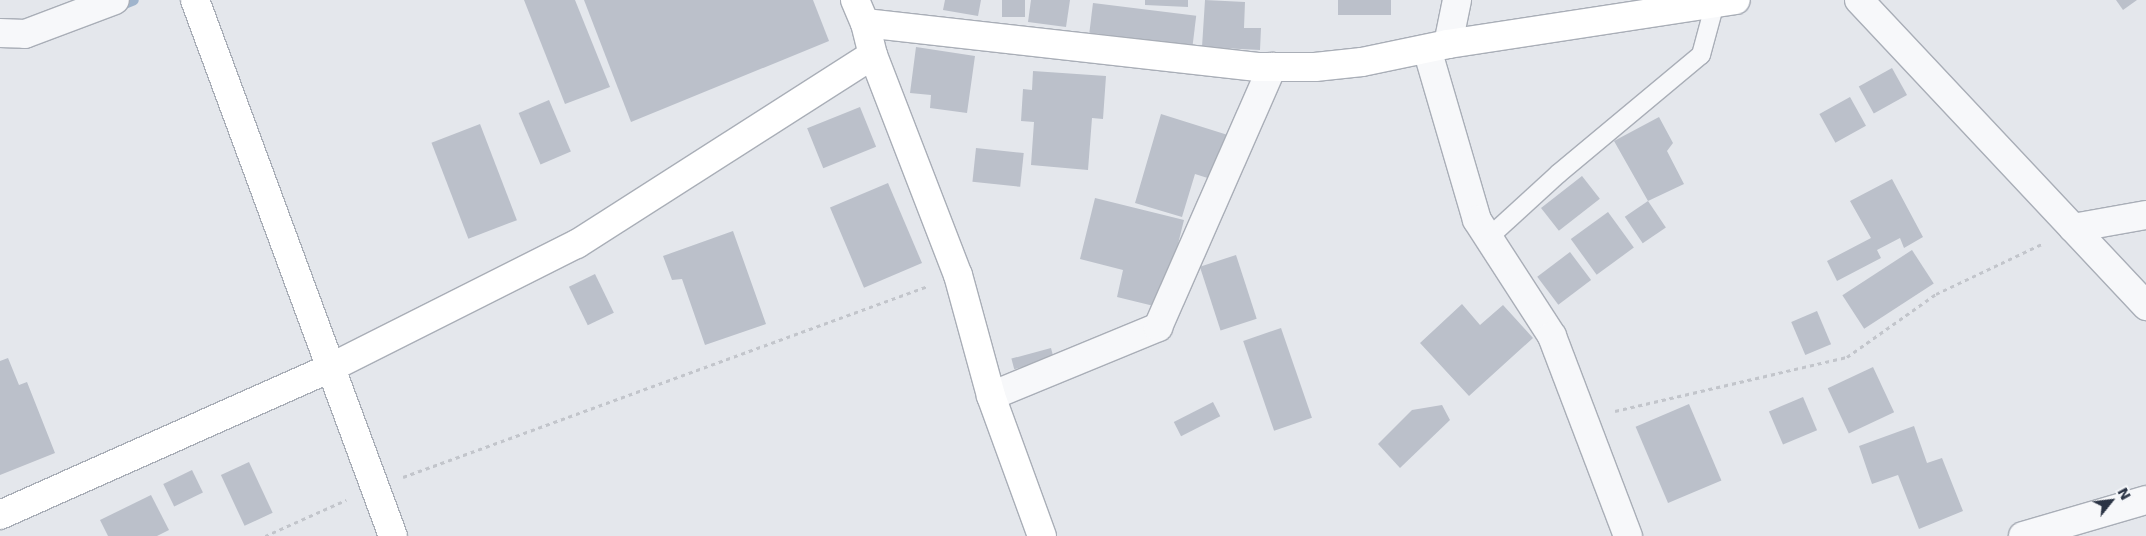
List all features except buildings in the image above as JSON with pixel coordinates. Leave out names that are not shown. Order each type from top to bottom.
[{"type":"street","points":[[0,33],[25,34],[115,0]]},
{"type":"street","points":[[195,0],[393,536]]},
{"type":"street","points":[[1457,0],[1437,46],[1477,220],[1552,336],[1628,536]]},
{"type":"street","points":[[1859,0],[2146,306]]},
{"type":"street","points":[[1042,536],[991,396],[958,275],[873,55],[863,8],[1272,67],[1315,67],[1362,62],[1437,46],[1725,2]]},
{"type":"street","points":[[0,514],[332,367],[577,244],[873,55]]},
{"type":"street","points":[[991,396],[1158,327],[1272,67]]},
{"type":"street","points":[[2074,228],[2146,215]]},
{"type":"street","points":[[2022,536],[2146,500]]},
{"type":"lane","points":[[1488,238],[1558,174],[1701,55],[1725,2]]},
{"type":"path","points":[[1584,419],[1847,356],[1936,294],[2074,228]]},
{"type":"path","points":[[265,536],[375,487],[958,275]]},
{"type":"waterway","points":[[117,7],[134,0]]}]
